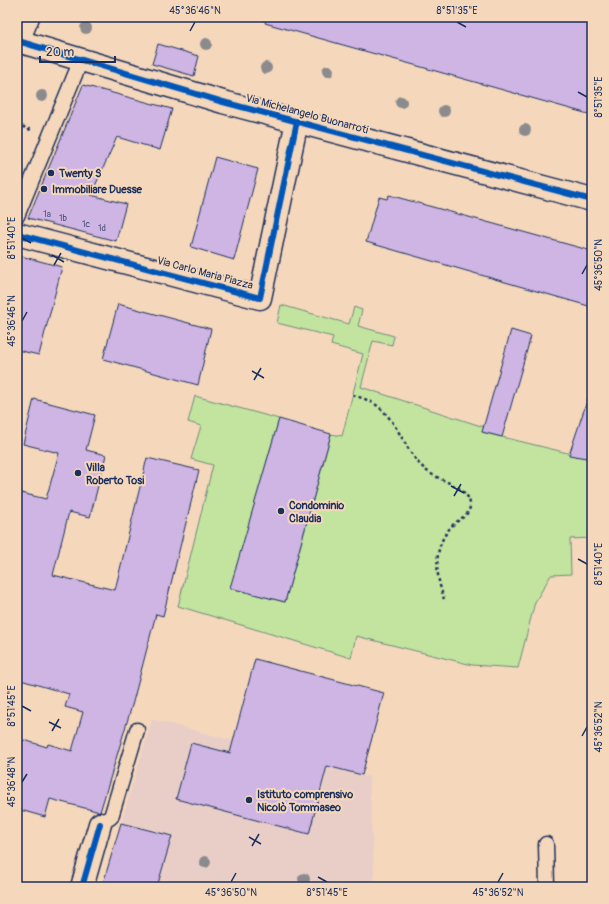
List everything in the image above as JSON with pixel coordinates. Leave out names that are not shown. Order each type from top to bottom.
[{"type":"street","points":[[17,42],[28,17]]},
{"type":"street","name":"Via Michelangelo Buonarroti","points":[[17,42],[297,122],[592,200]]},
{"type":"street","name":"Via Carlo Maria Piazza","points":[[17,234],[260,298],[297,122]]},
{"type":"street","points":[[82,887],[100,824]]},
{"type":"lane","points":[[17,216],[81,60]]},
{"type":"lane","points":[[100,824],[111,817],[137,730]]},
{"type":"lane","points":[[546,844],[547,887]]},
{"type":"path","points":[[352,395],[372,402],[380,408],[397,429],[412,455],[424,470],[457,487],[468,498],[470,505],[469,512],[448,532],[439,552],[436,573],[444,599]]},
{"type":"shaded area","name":"Istituto comprensivo Nicolò Tommaseo","points":[[152,719],[369,777],[375,887],[102,887]]},
{"type":"green space","points":[[281,305],[349,324],[354,307],[362,310],[358,326],[394,336],[392,345],[373,341],[361,387],[484,427],[482,432],[592,459],[592,538],[570,539],[571,574],[551,575],[535,602],[518,668],[472,665],[356,636],[351,658],[178,606],[213,465],[191,459],[201,426],[188,422],[195,396],[279,419],[231,588],[285,602],[331,434],[342,436],[363,354],[331,345],[333,337],[277,323]]},
{"type":"building","points":[[266,17],[592,17],[592,115],[265,23]]},
{"type":"building","points":[[158,44],[199,56],[194,76],[152,64]]},
{"type":"building","points":[[83,85],[172,109],[160,150],[117,137],[91,195],[126,204],[116,241],[28,218]]},
{"type":"building","points":[[215,157],[258,169],[234,260],[191,247]]},
{"type":"building","points":[[389,195],[592,251],[592,307],[366,242],[379,197],[387,199]]},
{"type":"building","points":[[17,255],[62,267],[39,355],[17,350]]},
{"type":"building","points":[[118,304],[211,329],[198,385],[103,359]]},
{"type":"building","points":[[511,330],[531,336],[502,437],[482,432]]},
{"type":"building","points":[[588,398],[592,399],[592,459],[569,455]]},
{"type":"building","points":[[34,399],[95,415],[86,450],[106,455],[90,517],[69,512],[53,575],[115,590],[147,458],[199,470],[163,616],[156,614],[133,702],[100,812],[50,799],[45,817],[17,809],[17,738],[47,747],[48,744],[72,751],[83,712],[65,707],[69,694],[17,679],[17,492],[46,499],[59,453],[23,444]]},
{"type":"building","name":"Condominio Claudia","points":[[279,419],[331,434],[285,602],[230,588]]},
{"type":"building","points":[[255,659],[384,693],[362,775],[327,766],[309,834],[176,799],[191,743],[230,753]]},
{"type":"building","points":[[121,823],[172,836],[157,887],[102,887]]},
{"type":"cycle path","points":[[18,41],[223,102],[592,200]]},
{"type":"cycle path","points":[[17,234],[260,298],[297,121]]},
{"type":"cycle path","points":[[82,887],[100,824]]},
{"type":"place","name":"Twenty S","points":[[51,173]]},
{"type":"place","name":"Immobiliare Duesse","points":[[44,189]]},
{"type":"place","name":"Villa Roberto Tosi","points":[[78,473]]},
{"type":"place","name":"Condominio Claudia","points":[[281,511]]},
{"type":"place","name":"Istituto comprensivo Nicolò Tommaseo","points":[[249,800]]}]
